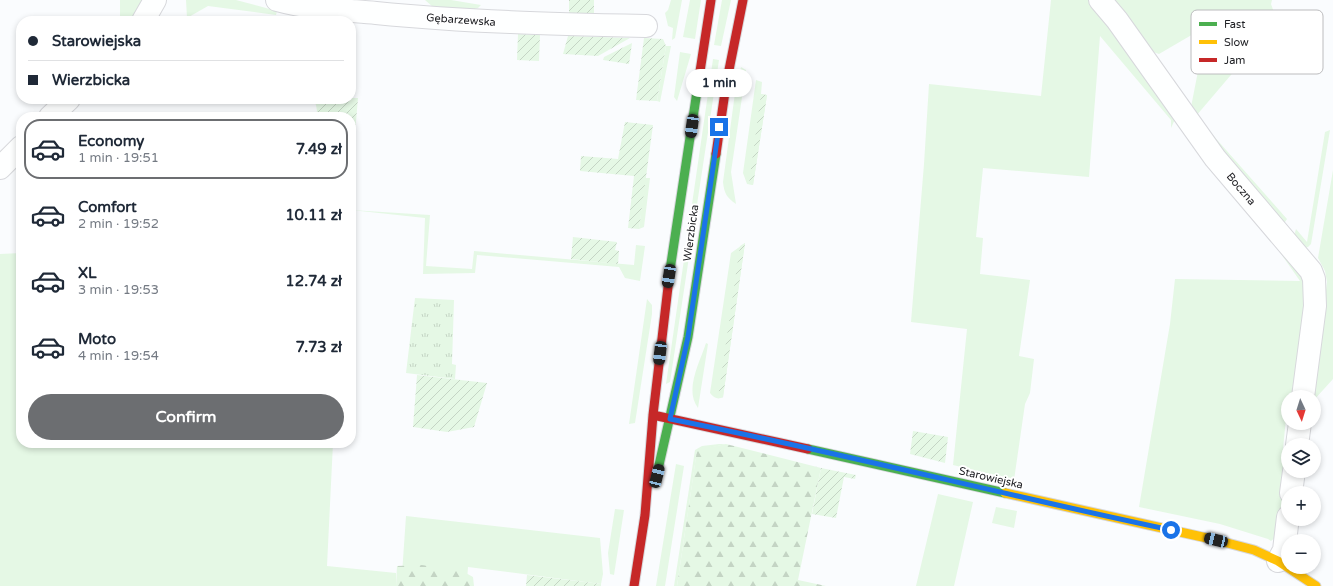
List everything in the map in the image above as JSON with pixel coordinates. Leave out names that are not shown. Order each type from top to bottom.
[{"type":"street","points":[[146,16],[155,0]]},
{"type":"street","name":"Gębarzewska","points":[[277,0],[298,5],[411,17],[498,22],[646,26]]},
{"type":"street","name":"Wierzbicka","points":[[634,586],[645,515],[653,415],[667,291],[711,0]]},
{"type":"street","name":"Wierzbicka","points":[[645,515],[670,419],[688,337],[726,85],[743,0]]},
{"type":"street","name":"Boczna","points":[[1100,0],[1117,20],[1215,158],[1311,271],[1314,279],[1315,306],[1304,390]]},
{"type":"street","points":[[55,112],[64,104]]},
{"type":"street","points":[[0,168],[16,151]]},
{"type":"street","name":"Starowiejska","points":[[653,415],[1186,533],[1254,550],[1278,561],[1316,586]]},
{"type":"street","points":[[1278,561],[1284,550],[1287,526]]},
{"type":"green space","points":[[120,0],[147,0],[139,16],[120,16]]},
{"type":"green space","points":[[186,0],[236,0],[277,11],[276,15],[208,6],[190,16],[187,16]]},
{"type":"green space","points":[[425,0],[451,0],[481,5],[478,8],[471,10],[448,9],[433,7]]},
{"type":"green space","points":[[569,0],[594,0],[594,15],[569,13]]},
{"type":"green space","points":[[671,0],[682,0],[675,38],[672,40],[673,28],[668,26],[665,13],[668,10]]},
{"type":"green space","points":[[690,0],[701,0],[695,39],[683,37]]},
{"type":"green space","points":[[722,0],[731,0],[721,46],[714,45]]},
{"type":"green space","points":[[1051,0],[1093,0],[1176,117],[1171,128],[1171,120],[1100,36],[1089,177],[983,168],[976,237],[983,238],[980,274],[1030,280],[1019,356],[1034,359],[1030,393],[1025,404],[1014,480],[953,465],[967,329],[911,322],[929,84],[1041,96]]},
{"type":"green space","points":[[1108,0],[1272,0],[1271,4],[1273,10],[1191,10],[1191,35],[1159,54],[1153,52],[1129,22]]},
{"type":"green space","points":[[518,34],[540,35],[539,61],[517,60]]},
{"type":"green space","points":[[568,36],[630,38],[598,56],[563,54]]},
{"type":"green space","points":[[644,38],[663,39],[666,46],[657,101],[636,100]]},
{"type":"green space","points":[[632,43],[629,64],[603,60],[604,57]]},
{"type":"green space","points":[[666,46],[671,46],[660,102],[657,101]]},
{"type":"green space","points":[[680,52],[691,54],[677,101],[674,97]]},
{"type":"green space","points":[[713,59],[719,60],[670,382],[666,384]]},
{"type":"green space","points":[[741,67],[746,70],[731,172],[736,204],[726,195],[723,182],[735,93]]},
{"type":"green space","points":[[1197,74],[1232,74],[1196,116],[1287,219],[1283,225],[1229,170],[1194,120],[1191,107]]},
{"type":"green space","points":[[756,80],[762,82],[761,94],[767,95],[753,185],[747,184],[743,173]]},
{"type":"green space","points":[[761,94],[767,95],[753,185],[749,184]]},
{"type":"green space","points":[[356,98],[358,98],[356,122],[356,112],[317,112],[316,104],[356,104]]},
{"type":"green space","points":[[625,122],[653,125],[639,229],[628,228],[634,176],[580,171],[581,156],[618,159]]},
{"type":"green space","points":[[1330,130],[1311,244],[1305,248],[1294,236],[1296,229],[1307,242],[1325,132]]},
{"type":"green space","points":[[1333,170],[1333,379],[1321,392],[1321,390],[1313,390],[1327,282],[1325,271],[1318,258]]},
{"type":"green space","points":[[645,178],[650,178],[644,227],[639,229]]},
{"type":"green space","points":[[356,210],[430,215],[426,266],[472,269],[474,251],[634,265],[636,245],[645,246],[640,281],[625,278],[619,267],[477,255],[475,273],[423,274],[425,218]]},
{"type":"green space","points":[[1263,228],[1304,277],[1308,288],[1294,390],[1281,390],[1281,430],[1285,430],[1284,438],[1281,438],[1281,478],[1287,478],[1286,486],[1281,486],[1281,522],[1277,536],[1271,541],[1220,524],[1139,507],[1170,324],[1175,279],[1300,281]]},
{"type":"green space","points":[[573,237],[617,242],[615,250],[619,251],[618,264],[571,259]]},
{"type":"green space","points":[[745,243],[723,397],[718,398],[710,393],[731,253]]},
{"type":"green space","points":[[745,243],[723,397],[718,398],[740,246]]},
{"type":"green space","points":[[16,253],[16,448],[333,448],[327,566],[396,573],[396,586],[0,586],[0,254]]},
{"type":"green space","points":[[415,298],[454,300],[452,364],[456,365],[455,379],[406,373]]},
{"type":"green space","points":[[647,299],[652,305],[652,314],[635,423],[629,424]]},
{"type":"green space","points":[[706,343],[708,344],[698,408],[692,393],[694,376]]},
{"type":"green space","points":[[417,375],[487,383],[474,427],[447,432],[413,427]]},
{"type":"green space","points":[[913,431],[948,437],[945,463],[910,454]]},
{"type":"green space","points":[[726,444],[697,451],[677,586],[674,586],[695,450],[702,446]]},
{"type":"green space","points":[[726,444],[821,468],[798,580],[826,586],[677,586],[697,450]]},
{"type":"green space","points":[[676,464],[684,466],[665,586],[656,586]]},
{"type":"green space","points":[[821,468],[856,475],[855,479],[844,477],[836,518],[812,514]]},
{"type":"green space","points":[[938,494],[973,502],[954,586],[916,586]]},
{"type":"green space","points":[[996,507],[1017,511],[1014,528],[992,523]]},
{"type":"green space","points":[[615,509],[624,510],[614,575],[610,574],[608,553]]},
{"type":"green space","points":[[406,516],[600,538],[603,574],[601,584],[468,567],[467,581],[402,574]]},
{"type":"green space","points":[[422,565],[464,572],[473,577],[474,586],[396,586],[397,566]]},
{"type":"green space","points":[[527,575],[601,584],[601,586],[526,586]]},
{"type":"traffic: fast","points":[[670,270],[699,78]]},
{"type":"traffic: fast","points":[[659,465],[688,337],[716,154]]},
{"type":"traffic: fast","points":[[808,449],[1005,493]]},
{"type":"traffic: slow","points":[[1005,493],[1216,540],[1254,550],[1278,561],[1316,586]]},
{"type":"traffic: jam","points":[[699,78],[711,0]]},
{"type":"traffic: jam","points":[[716,154],[726,85],[743,0]]},
{"type":"traffic: jam","points":[[634,586],[645,515],[653,415],[670,270]]},
{"type":"traffic: jam","points":[[653,415],[808,449]]},
{"type":"route","points":[[719,127],[688,337],[670,419],[1171,530]]}]
